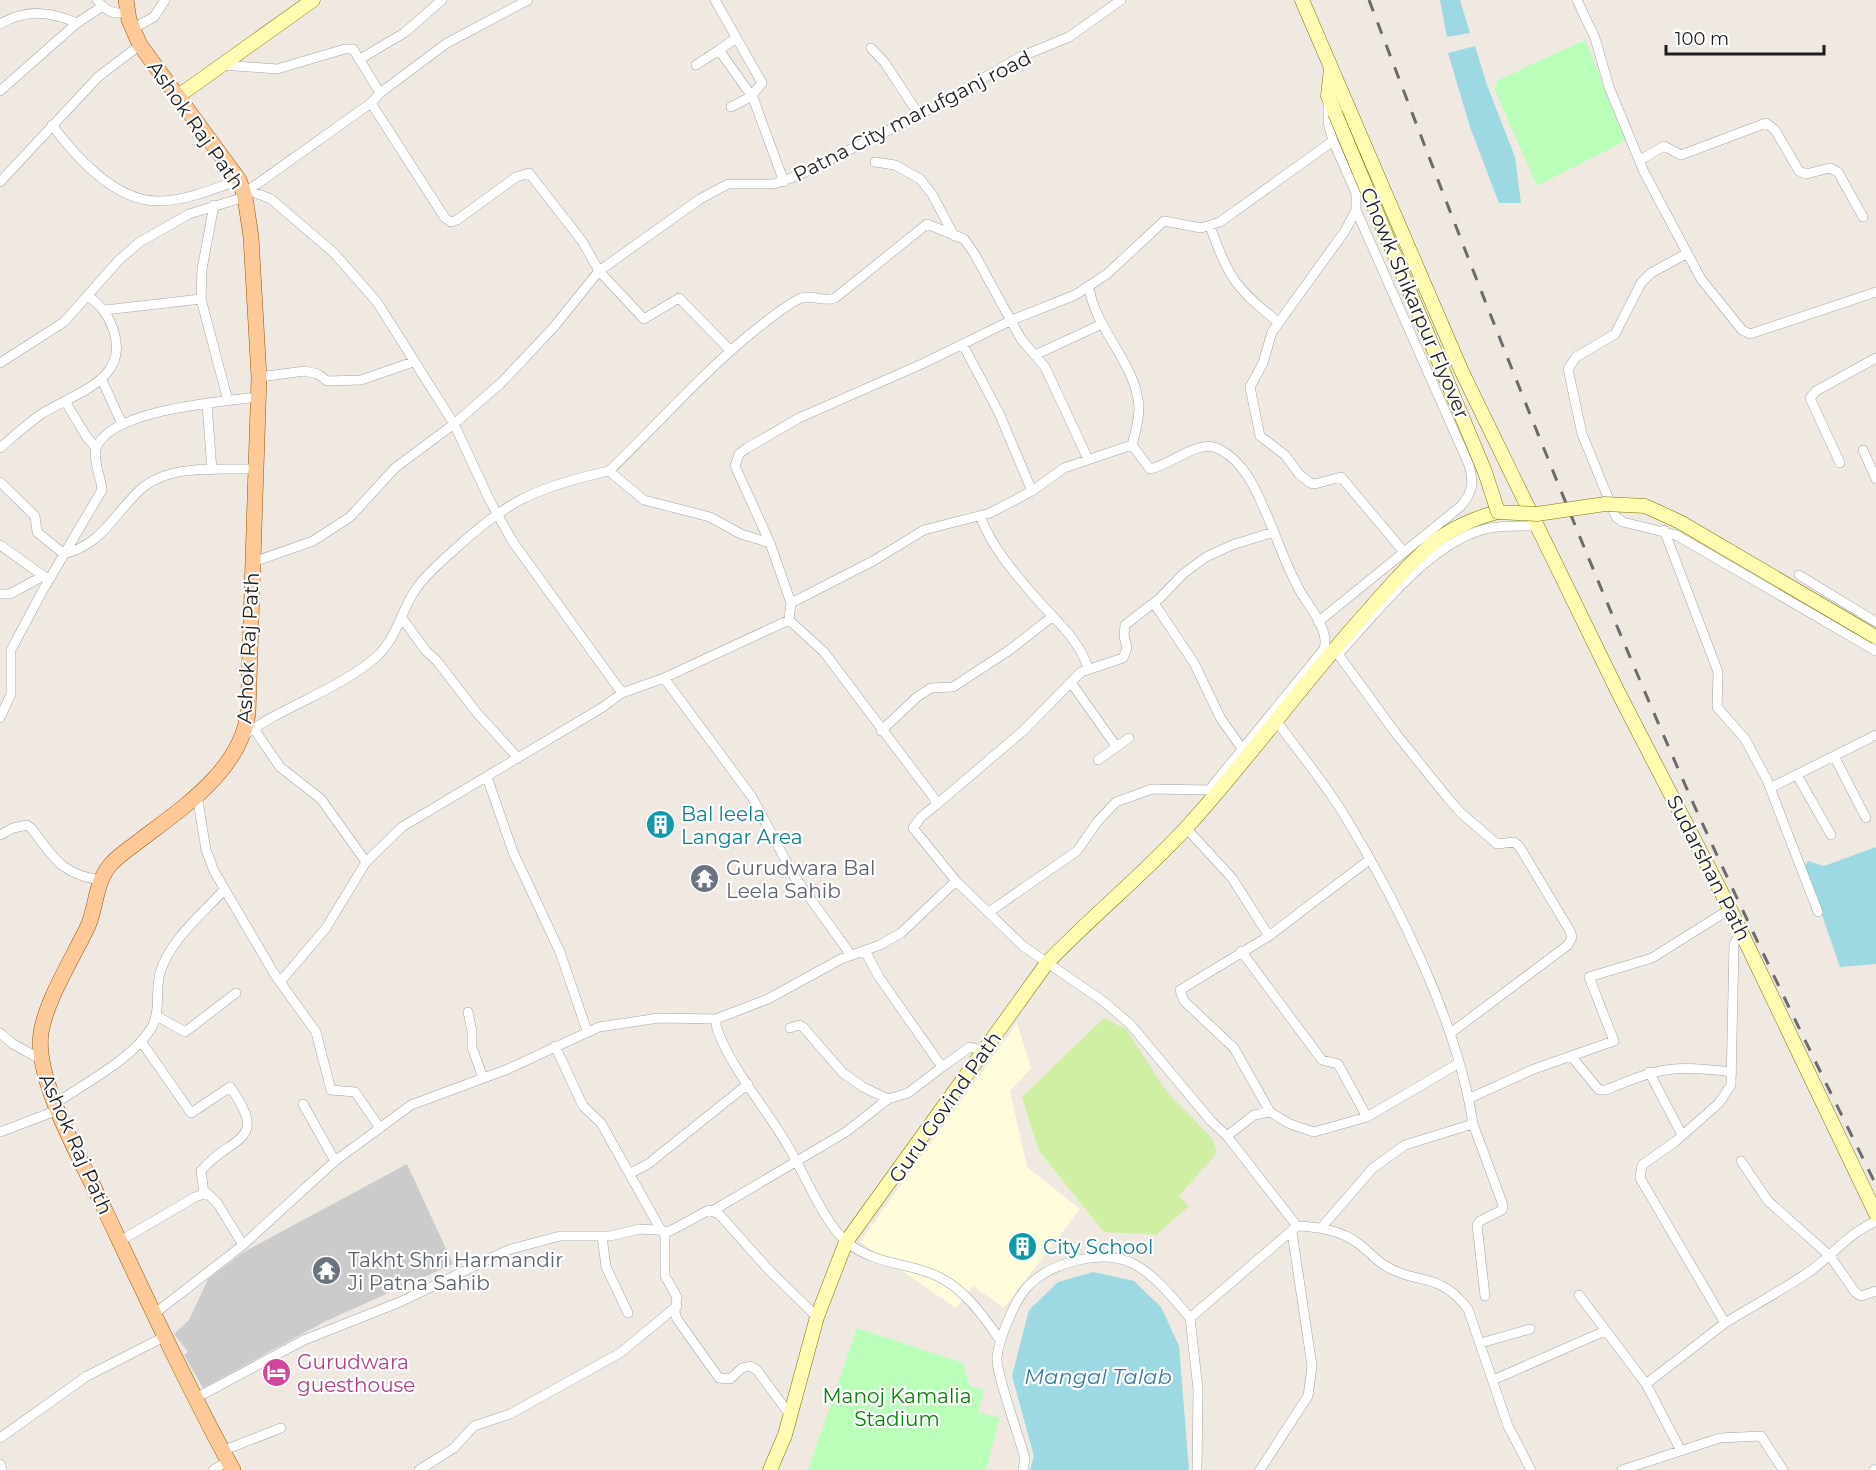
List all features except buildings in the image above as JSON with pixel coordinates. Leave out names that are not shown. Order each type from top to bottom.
[{"type":"main road","points":[[177,97],[313,0]]},
{"type":"main road","name":"Sudarshan Path","points":[[1302,0],[1462,372],[1536,526],[1730,909],[1876,1214]]},
{"type":"main road","name":"Ashok Raj Path","points":[[126,6],[132,29],[140,45],[244,188],[251,237],[259,377],[248,733],[226,764],[197,795],[111,864],[100,880],[91,920],[48,1006],[40,1035],[42,1060],[57,1107],[164,1336],[227,1460]]},
{"type":"main road","points":[[1328,96],[1331,67]]},
{"type":"main road","name":"Chowk Shikarpur Flyover","points":[[1328,96],[1485,472],[1498,512]]},
{"type":"main road","points":[[1210,795],[1227,779],[1333,650],[1417,559],[1435,542],[1486,515],[1498,512],[1537,514],[1605,504],[1645,506],[1680,522],[1876,637]]},
{"type":"main road","name":"Guru Govind Path","points":[[770,1470],[790,1415],[817,1317],[846,1242],[1047,963],[1085,923],[1152,863],[1186,828],[1210,795]]},
{"type":"street","points":[[132,29],[154,17],[165,0]]},
{"type":"street","points":[[360,58],[404,33],[442,0]]},
{"type":"street","points":[[0,363],[56,329],[119,260],[140,242],[189,214],[214,205],[244,188],[371,103],[380,93],[447,43],[528,0]]},
{"type":"street","points":[[715,0],[762,83],[752,97],[731,108]]},
{"type":"street","points":[[1577,0],[1592,30],[1609,87],[1640,160],[1686,254],[1701,279],[1742,330],[1748,334],[1876,292]]},
{"type":"street","name":"Patna City marufganj road","points":[[253,562],[290,550],[328,532],[350,517],[407,458],[454,424],[508,375],[599,271],[667,221],[719,187],[741,182],[763,185],[784,182],[919,116],[1020,57],[1070,37],[1118,1]]},
{"type":"street","points":[[0,91],[100,3],[117,14],[126,6]]},
{"type":"street","points":[[0,24],[34,12],[57,15],[77,23]]},
{"type":"street","points":[[696,65],[736,38]]},
{"type":"street","points":[[0,182],[105,71],[140,45]]},
{"type":"street","points":[[871,48],[885,63],[919,116]]},
{"type":"street","points":[[222,65],[277,69],[345,49],[353,49],[380,93]]},
{"type":"street","points":[[719,50],[752,97],[784,182]]},
{"type":"street","points":[[1318,622],[1461,506],[1471,494],[1473,481],[1469,465],[1356,210],[1356,193],[1333,141],[1328,122],[1328,96]]},
{"type":"street","points":[[371,103],[445,218],[451,222],[457,220],[516,177],[529,173],[582,241],[599,271],[644,319],[679,298],[730,350]]},
{"type":"street","points":[[1640,160],[1664,146],[1681,155],[1766,123],[1775,130],[1799,171],[1806,174],[1830,168],[1838,172],[1863,217]]},
{"type":"street","points":[[52,125],[67,145],[93,170],[114,185],[141,198],[166,200],[244,188],[271,199],[334,253],[377,302],[454,424],[496,513],[526,562],[622,693]]},
{"type":"street","points":[[789,620],[791,603],[770,543],[735,466],[740,454],[799,418],[963,345],[1011,320],[1089,288],[1164,221],[1191,226],[1210,226],[1220,222],[1333,141]]},
{"type":"street","points":[[875,162],[895,165],[920,179],[932,194],[954,236]]},
{"type":"street","points":[[214,205],[202,269],[201,299],[228,401]]},
{"type":"street","points":[[1356,210],[1345,231],[1278,322],[1251,387],[1260,436],[1285,454],[1299,474],[1310,483],[1315,484],[1341,477],[1348,482],[1365,507],[1404,552]]},
{"type":"street","points":[[366,862],[328,807],[280,767],[248,733],[371,661],[392,639],[410,598],[423,580],[496,513],[534,491],[609,471],[650,432],[703,373],[730,350],[802,298],[829,300],[842,294],[921,227],[932,225],[964,239],[1021,339],[1041,360],[1088,459]]},
{"type":"street","points":[[1210,226],[1230,276],[1251,300],[1278,322]]},
{"type":"street","points":[[1686,254],[1651,273],[1641,283],[1615,334],[1576,357],[1568,369],[1582,434],[1616,517],[1623,522],[1665,530],[1876,651]]},
{"type":"street","points":[[1089,288],[1090,299],[1124,363],[1137,397],[1138,417],[1132,445],[1150,469],[1204,447],[1218,448],[1232,459],[1248,477],[1299,589],[1326,639],[1324,649],[1210,795]]},
{"type":"street","points":[[0,448],[39,416],[102,380],[112,370],[117,354],[116,338],[105,310],[88,296]]},
{"type":"street","points":[[105,310],[201,299]]},
{"type":"street","points":[[1035,355],[1102,324]]},
{"type":"street","points":[[963,345],[995,405],[1032,491]]},
{"type":"street","points":[[1840,463],[1810,398],[1816,391],[1876,358]]},
{"type":"street","points":[[259,377],[304,371],[318,374],[327,381],[361,380],[413,362]]},
{"type":"street","points":[[102,380],[122,424]]},
{"type":"street","points":[[96,448],[107,434],[122,424],[163,411],[258,397]]},
{"type":"street","points":[[0,718],[11,694],[11,650],[46,578],[64,554],[102,490],[96,448],[65,401]]},
{"type":"street","points":[[207,404],[212,470]]},
{"type":"street","points":[[791,603],[873,561],[924,530],[946,522],[980,516],[1009,505],[1054,474],[1088,459],[1132,445]]},
{"type":"street","points":[[1863,450],[1876,479]]},
{"type":"street","points":[[64,554],[82,549],[103,533],[140,490],[151,483],[177,473],[256,469]]},
{"type":"street","points":[[609,471],[644,500],[710,517],[741,534],[770,543]]},
{"type":"street","points":[[0,482],[34,516],[37,532],[64,554]]},
{"type":"street","points":[[980,516],[995,545],[1034,596],[1074,640],[1088,668]]},
{"type":"street","points":[[989,912],[1077,851],[1104,813],[1116,802],[1152,789],[1219,798],[1338,654],[1422,565],[1449,546],[1489,528],[1536,526]]},
{"type":"street","points":[[1665,530],[1718,672],[1717,707],[1746,739],[1770,788],[1818,912]]},
{"type":"street","points":[[1260,1470],[1308,1396],[1312,1366],[1294,1229],[1227,1136],[1211,1121],[1130,1024],[1023,946],[956,880],[913,828],[921,817],[1023,731],[1088,668],[1123,658],[1127,648],[1124,636],[1125,625],[1154,603],[1183,574],[1206,557],[1232,545],[1274,532]]},
{"type":"street","points":[[0,545],[46,578]]},
{"type":"street","points":[[1799,575],[1876,622]]},
{"type":"street","points":[[0,594],[15,592],[26,583],[46,578]]},
{"type":"street","points":[[1154,603],[1188,654],[1221,718],[1243,750]]},
{"type":"street","points":[[881,731],[925,691],[952,687],[1011,649],[1053,616]]},
{"type":"street","points":[[402,618],[485,723],[518,758]]},
{"type":"street","points":[[280,982],[326,928],[366,862],[418,816],[603,708],[622,693],[664,678],[789,620]]},
{"type":"street","points":[[789,620],[824,652],[881,731],[926,787],[936,805]]},
{"type":"street","points":[[0,655],[11,650]]},
{"type":"street","points":[[1338,654],[1397,735],[1461,813],[1492,842],[1501,844],[1514,842],[1519,846],[1572,937],[1568,945],[1452,1032]]},
{"type":"street","points":[[664,678],[756,803],[794,876],[851,955]]},
{"type":"street","points":[[1072,684],[1116,746]]},
{"type":"street","points":[[1280,726],[1346,818],[1400,917],[1452,1032],[1470,1098],[1473,1124],[1503,1205],[1502,1210],[1480,1221],[1477,1226],[1485,1296]]},
{"type":"street","points":[[1770,788],[1876,735]]},
{"type":"street","points":[[1098,760],[1129,738]]},
{"type":"street","points":[[1834,756],[1866,818]]},
{"type":"street","points":[[1797,775],[1831,835]]},
{"type":"street","points":[[487,777],[513,852],[556,942],[587,1031]]},
{"type":"street","points":[[197,795],[206,850],[224,890],[280,982],[316,1032],[331,1090],[355,1092],[380,1128]]},
{"type":"street","points":[[0,835],[13,828],[27,825],[62,867],[83,878],[100,880]]},
{"type":"street","points":[[1186,828],[1232,878],[1269,936]]},
{"type":"street","points":[[1369,860],[1269,936],[1184,986],[1180,995],[1234,1048],[1270,1112],[1290,1124],[1314,1132],[1367,1117],[1459,1063]]},
{"type":"street","points":[[154,1314],[243,1245],[335,1161],[411,1105],[508,1069],[587,1031],[642,1019],[716,1019],[768,999],[851,955],[865,951],[901,933],[956,880]]},
{"type":"street","points":[[0,1132],[57,1107],[141,1041],[157,1016],[160,974],[166,960],[186,931],[224,890]]},
{"type":"street","points":[[1470,1098],[1571,1056],[1614,1041],[1590,977],[1652,958],[1730,909]]},
{"type":"street","points":[[1725,1323],[1640,1178],[1642,1165],[1682,1135],[1726,1095],[1732,1072],[1731,1019],[1734,944],[1741,932]]},
{"type":"street","points":[[865,951],[879,977],[942,1067]]},
{"type":"street","points":[[1241,951],[1322,1060],[1338,1064],[1367,1117]]},
{"type":"street","points":[[157,1016],[185,1032],[236,993]]},
{"type":"street","points":[[468,1012],[472,1047],[483,1078]]},
{"type":"street","points":[[716,1019],[717,1032],[797,1162],[827,1216],[846,1242],[882,1262],[941,1278],[976,1306],[1000,1340]]},
{"type":"street","points":[[790,1028],[799,1025],[803,1027],[852,1080],[888,1099]]},
{"type":"street","points":[[0,1033],[13,1044],[42,1060]]},
{"type":"street","points":[[141,1041],[191,1113],[230,1087],[248,1116],[249,1125],[240,1138],[201,1172],[204,1194]]},
{"type":"street","points":[[555,1046],[583,1106],[601,1123],[663,1232],[665,1276],[677,1297],[675,1312],[677,1319],[720,1378],[730,1379],[742,1368],[750,1366],[757,1370],[790,1415]]},
{"type":"street","points":[[196,1398],[304,1340],[400,1302],[495,1255],[560,1236],[602,1236],[640,1229],[663,1232],[714,1210],[846,1132],[888,1099],[908,1093],[970,1047],[985,1051]]},
{"type":"street","points":[[1571,1056],[1593,1086],[1599,1090],[1606,1090],[1649,1072],[1674,1067],[1732,1072]]},
{"type":"street","points":[[1649,1072],[1682,1135]]},
{"type":"street","points":[[631,1173],[648,1164],[748,1084]]},
{"type":"street","points":[[303,1104],[335,1161]]},
{"type":"street","points":[[1227,1136],[1254,1115],[1270,1112]]},
{"type":"street","points":[[1321,1228],[1372,1168],[1405,1145],[1473,1124]]},
{"type":"street","points":[[1741,1161],[1768,1201],[1830,1256],[1858,1295],[1876,1291]]},
{"type":"street","points":[[120,1241],[204,1194],[211,1196],[218,1204],[243,1245]]},
{"type":"street","points":[[714,1210],[817,1317]]},
{"type":"street","points":[[1646,1384],[1725,1323],[1800,1278],[1830,1256],[1876,1214]]},
{"type":"street","points":[[1190,1318],[1294,1229],[1321,1228],[1350,1237],[1383,1264],[1395,1270],[1441,1283],[1458,1296],[1468,1309],[1508,1426],[1531,1470]]},
{"type":"street","points":[[602,1236],[606,1267],[628,1313]]},
{"type":"street","points":[[1023,1470],[1025,1458],[996,1360],[1000,1340],[1027,1287],[1050,1270],[1100,1255],[1133,1264],[1168,1291],[1190,1318],[1198,1389],[1197,1470]]},
{"type":"street","points":[[1579,1295],[1646,1384],[1680,1449]]},
{"type":"street","points":[[419,1470],[454,1448],[474,1426],[510,1414],[620,1353],[677,1306]]},
{"type":"street","points":[[1481,1343],[1530,1329]]},
{"type":"street","points":[[1493,1380],[1605,1331]]},
{"type":"street","points":[[0,1438],[87,1376],[164,1336]]},
{"type":"street","points":[[213,1470],[281,1428]]},
{"type":"street","points":[[1622,1470],[1680,1449],[1720,1438],[1761,1436],[1783,1470]]},
{"type":"street","points":[[0,1464],[2,1470]]},
{"type":"shaded area","points":[[1017,1023],[1031,1068],[1010,1091],[1027,1167],[1080,1209],[1004,1308],[973,1286],[956,1308],[860,1242]]},
{"type":"shaded area","name":"Takht Shri Harmandir Ji Patna Sahib","points":[[407,1164],[453,1264],[324,1322],[203,1388],[184,1355],[188,1352],[174,1334],[189,1320],[208,1279],[244,1252]]},
{"type":"green space","points":[[1585,40],[1627,140],[1537,186],[1494,88],[1498,80]]},
{"type":"green space","points":[[1104,1018],[1126,1029],[1167,1092],[1213,1139],[1217,1153],[1179,1196],[1189,1206],[1156,1235],[1104,1232],[1039,1151],[1022,1097]]},
{"type":"green space","name":"Manoj Kamalia Stadium","points":[[857,1328],[963,1363],[970,1386],[984,1390],[978,1412],[1000,1418],[986,1470],[808,1470]]},
{"type":"water","points":[[1440,0],[1460,0],[1470,33],[1447,37]]},
{"type":"water","points":[[1475,46],[1487,85],[1515,157],[1521,203],[1499,203],[1470,127],[1448,53]]},
{"type":"water","points":[[1876,847],[1876,964],[1840,967],[1805,866],[1808,861],[1824,866]]},
{"type":"water","name":"Mangal Talab","points":[[1093,1272],[1134,1281],[1161,1307],[1179,1346],[1189,1470],[1030,1470],[1034,1456],[1012,1376],[1029,1310],[1058,1282]]},
{"type":"railway","points":[[1369,0],[1526,405],[1608,606],[1738,901],[1876,1185]]},
{"type":"place","name":"Bal leela Langar Area","points":[[660,825]]},
{"type":"place","name":"Gurudwara Bal Leela Sahib","points":[[705,879]]},
{"type":"place","name":"City School","points":[[1022,1247]]},
{"type":"place","name":"Takht Shri Harmandir Ji Patna Sahib","points":[[327,1271]]},
{"type":"place","name":"Gurudwara guesthouse","points":[[276,1373]]}]
